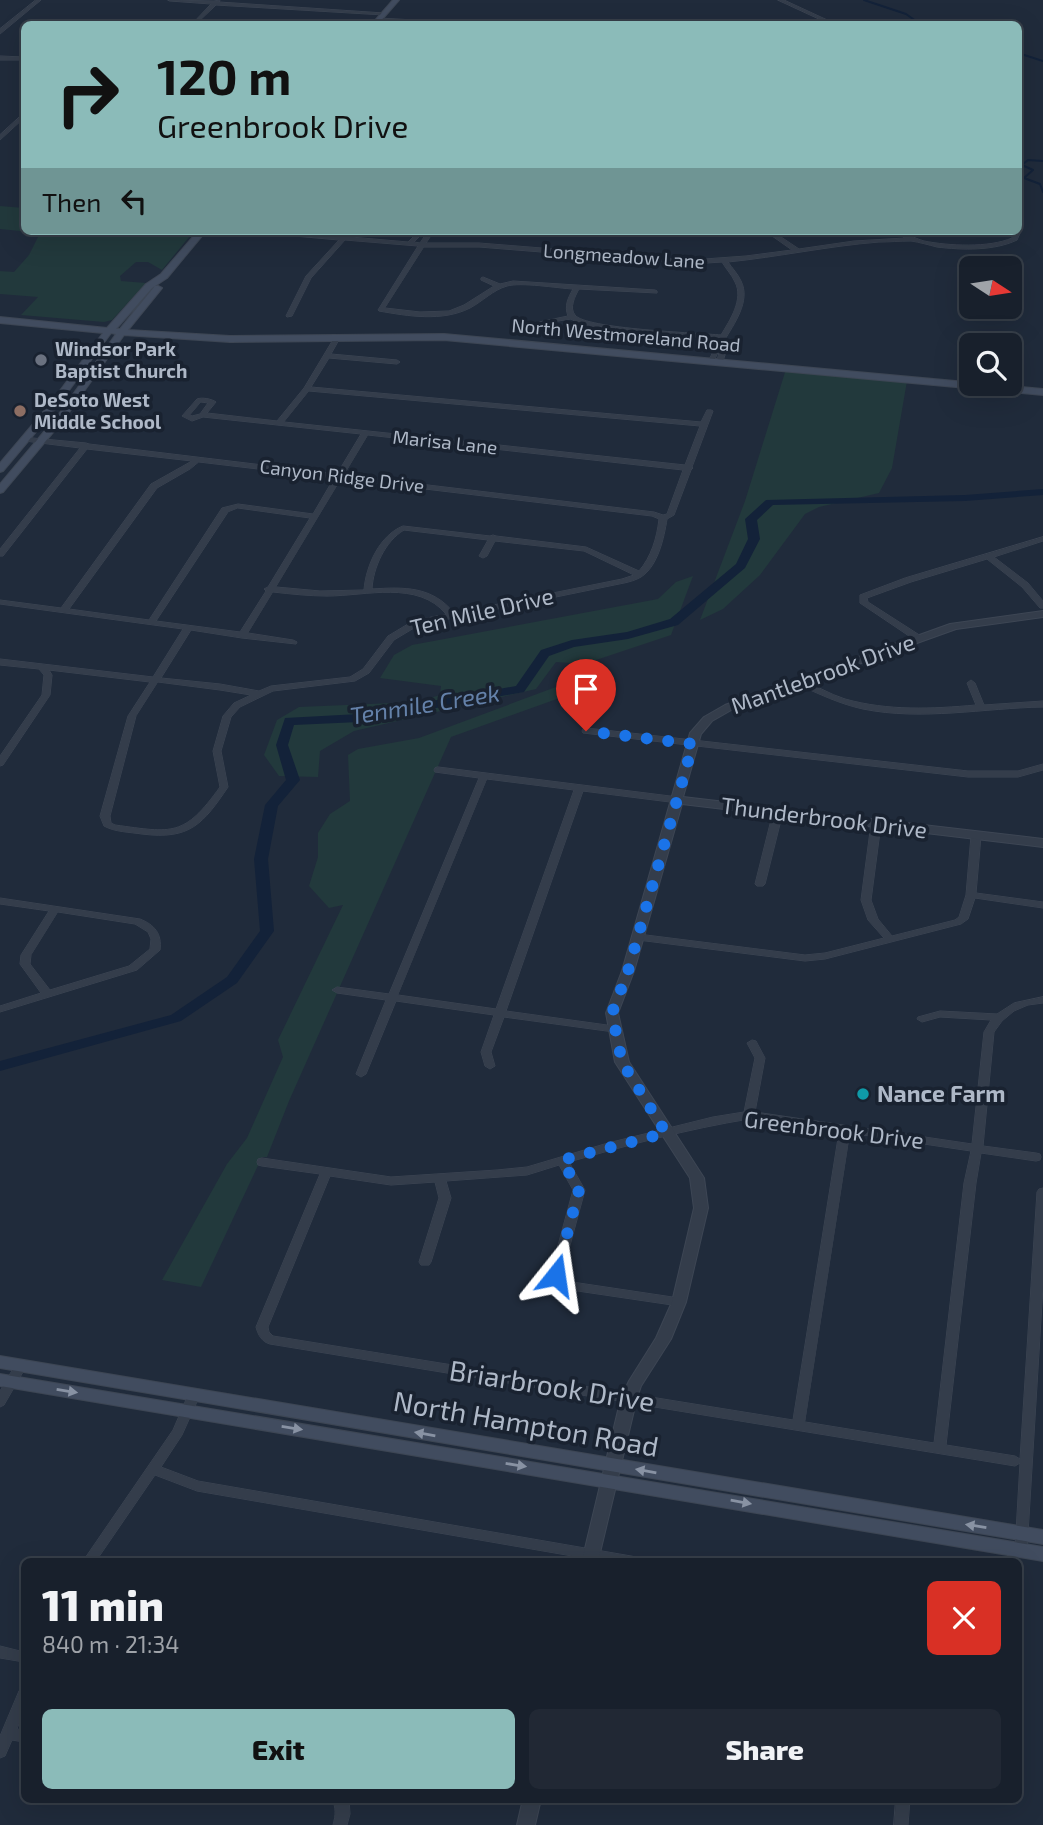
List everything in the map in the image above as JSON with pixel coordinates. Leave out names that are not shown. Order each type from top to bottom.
[{"type":"main road","points":[[380,19],[396,0]]},
{"type":"main road","points":[[0,469],[80,370],[162,283],[164,276],[199,235]]},
{"type":"main road","name":"North Westmoreland Road","points":[[0,320],[264,340],[443,337],[1043,392]]},
{"type":"main road","points":[[0,490],[94,371],[117,330]]},
{"type":"main road","points":[[80,370],[94,371]]},
{"type":"main road","name":"North Hampton Road","points":[[0,1362],[194,1395],[611,1473],[1021,1542],[1043,1554]]},
{"type":"main road","name":"North Hampton Road","points":[[5,1381],[187,1411],[611,1473]]},
{"type":"main road","name":"North Hampton Road","points":[[1021,1542],[1043,1537]]},
{"type":"street","points":[[0,32],[39,0]]},
{"type":"street","points":[[170,0],[217,1],[403,21]]},
{"type":"street","points":[[780,0],[826,21]]},
{"type":"street","points":[[197,21],[217,1]]},
{"type":"street","points":[[0,58],[21,59]]},
{"type":"street","points":[[0,138],[21,117]]},
{"type":"street","name":"Longmeadow Lane","points":[[302,235],[421,245],[479,245],[691,262],[724,262],[794,248],[879,239],[909,240],[933,245],[991,245],[1015,239],[1016,235]]},
{"type":"street","points":[[409,244],[421,235]]},
{"type":"street","points":[[424,235],[421,245],[381,310],[442,314],[464,307],[497,285]]},
{"type":"street","points":[[774,235],[794,248]]},
{"type":"street","name":"Longmeadow Lane","points":[[879,239],[887,235]]},
{"type":"street","points":[[901,235],[909,240]]},
{"type":"street","points":[[289,316],[308,278],[343,239]]},
{"type":"street","points":[[716,361],[724,349],[722,339],[742,294],[741,285],[724,262]]},
{"type":"street","points":[[483,279],[497,285],[534,283],[655,292]]},
{"type":"street","points":[[577,286],[568,304],[568,311],[571,317],[584,324],[722,339]]},
{"type":"street","points":[[541,323],[571,317]]},
{"type":"street","points":[[278,424],[307,389],[337,338]]},
{"type":"street","points":[[327,356],[397,362]]},
{"type":"street","points":[[307,389],[704,424]]},
{"type":"street","points":[[368,591],[367,582],[384,545],[398,529],[413,527],[586,549],[639,575],[652,556],[661,517],[670,515],[709,411]]},
{"type":"street","name":"Marisa Lane","points":[[202,415],[688,468]]},
{"type":"street","points":[[242,635],[337,475],[365,434]]},
{"type":"street","name":"Canyon Ridge Drive","points":[[25,439],[337,475],[661,517]]},
{"type":"street","points":[[0,554],[86,445]]},
{"type":"street","points":[[62,611],[154,486],[198,459]]},
{"type":"street","points":[[151,623],[225,510],[238,506],[313,516]]},
{"type":"street","points":[[483,556],[492,537]]},
{"type":"street","points":[[918,638],[864,603],[863,597],[895,584],[1043,539]]},
{"type":"street","points":[[988,556],[1025,585],[1043,606]]},
{"type":"street","name":"Ten Mile Drive","points":[[155,680],[132,716],[105,816],[107,824],[145,832],[174,834],[191,826],[223,787],[217,751],[227,716],[237,705],[271,689],[352,679],[366,671],[397,632],[416,623],[624,581],[639,575]]},
{"type":"street","points":[[268,589],[328,594],[386,590],[427,596],[443,605],[451,615]]},
{"type":"street","points":[[0,602],[293,642]]},
{"type":"street","name":"Mantlebrook Drive","points":[[591,1558],[629,1398],[634,1385],[663,1339],[679,1302],[701,1208],[697,1178],[622,1062],[612,1013],[638,937],[696,733],[708,719],[729,708],[918,638],[977,621],[1043,614]]},
{"type":"street","points":[[155,680],[188,628]]},
{"type":"street","points":[[0,662],[260,694]]},
{"type":"street","points":[[0,763],[46,695],[48,675],[42,667]]},
{"type":"street","points":[[800,682],[838,700],[856,705],[927,711],[1043,704]]},
{"type":"street","points":[[971,683],[981,708]]},
{"type":"street","points":[[586,731],[968,774],[1018,774],[1043,767]]},
{"type":"street","name":"Thunderbrook Drive","points":[[438,770],[1043,843]]},
{"type":"street","points":[[361,1074],[484,776]]},
{"type":"street","points":[[490,1066],[486,1052],[579,788]]},
{"type":"street","points":[[760,884],[778,812]]},
{"type":"street","points":[[876,824],[866,900],[873,920],[890,939]]},
{"type":"street","points":[[638,937],[805,958],[825,956],[958,922],[963,919],[971,895],[976,836]]},
{"type":"street","points":[[971,895],[1043,905]]},
{"type":"street","points":[[0,901],[137,921],[149,926],[156,934],[157,942],[155,950],[133,968],[0,1009]]},
{"type":"street","points":[[48,995],[25,964],[26,955],[55,909]]},
{"type":"street","points":[[337,990],[614,1029]]},
{"type":"street","points":[[922,1019],[940,1014],[996,1017],[1026,1002],[1043,1000]]},
{"type":"street","points":[[939,1449],[989,1032],[996,1017]]},
{"type":"street","points":[[749,1115],[760,1058],[752,1043]]},
{"type":"street","name":"Greenbrook Drive","points":[[262,1162],[391,1181],[527,1171],[666,1133],[749,1115],[1035,1157]]},
{"type":"street","points":[[798,1425],[845,1129]]},
{"type":"street","points":[[562,1160],[579,1190],[556,1275],[560,1282],[571,1286],[679,1302]]},
{"type":"street","name":"Briarbrook Drive","points":[[326,1172],[262,1327],[270,1340],[1015,1461]]},
{"type":"street","points":[[425,1262],[445,1198],[440,1178]]},
{"type":"street","points":[[1021,1542],[1043,1192]]},
{"type":"street","points":[[0,1402],[5,1381],[21,1365]]},
{"type":"street","points":[[90,1558],[178,1432],[194,1395]]},
{"type":"street","points":[[154,1469],[197,1486],[591,1558]]},
{"type":"street","points":[[0,1652],[21,1656]]},
{"type":"street","points":[[0,1752],[21,1702]]},
{"type":"street","points":[[8,1733],[21,1735]]},
{"type":"street","points":[[340,1825],[342,1803]]},
{"type":"street","points":[[526,1825],[532,1803]]},
{"type":"street","points":[[901,1825],[903,1803]]},
{"type":"green space","points":[[0,206],[21,208],[21,231],[0,229]]},
{"type":"green space","points":[[32,235],[191,235],[162,270],[148,262],[136,262],[120,276],[121,281],[146,283],[112,320],[104,322],[21,315],[38,297],[0,294],[0,271],[14,272],[29,255],[38,237]]},
{"type":"green space","points":[[786,369],[907,381],[892,468],[879,493],[819,507],[805,514],[760,575],[723,609],[700,620],[745,501]]},
{"type":"green space","points":[[693,576],[671,635],[584,664],[556,662],[536,689],[354,731],[320,751],[318,777],[279,776],[264,755],[277,720],[299,707],[417,702],[440,695],[441,686],[380,678],[394,655],[412,645],[658,599],[676,582]]},
{"type":"green space","points":[[599,671],[607,681],[451,737],[289,1101],[267,1157],[262,1157],[201,1287],[162,1280],[227,1164],[247,1138],[283,1057],[278,1040],[343,905],[329,908],[309,886],[318,857],[318,833],[330,814],[350,801],[348,755],[358,749],[419,738]]},
{"type":"waterway","points":[[864,0],[906,14],[916,21]]},
{"type":"waterway","points":[[1022,54],[1043,61]]},
{"type":"waterway","points":[[1043,161],[1028,160],[1022,165],[1033,170],[1024,178],[1040,184],[1043,192]]},
{"type":"waterway","name":"Tenmile Creek","points":[[0,1066],[176,1018],[232,980],[267,931],[261,859],[272,805],[293,780],[282,745],[289,721],[359,718],[520,689],[545,653],[572,644],[628,635],[674,622],[741,566],[754,539],[751,519],[770,502],[965,498],[1043,492]]},
{"type":"place","name":"Windsor Park Baptist Church","points":[[41,360]]},
{"type":"place","name":"DeSoto West Middle School","points":[[20,411]]},
{"type":"place","name":"Nance Farm","points":[[863,1094]]},
{"type":"route","points":[[556,1275],[579,1190],[562,1160],[666,1133],[622,1062],[612,1013],[628,971],[693,744],[586,731]]}]
